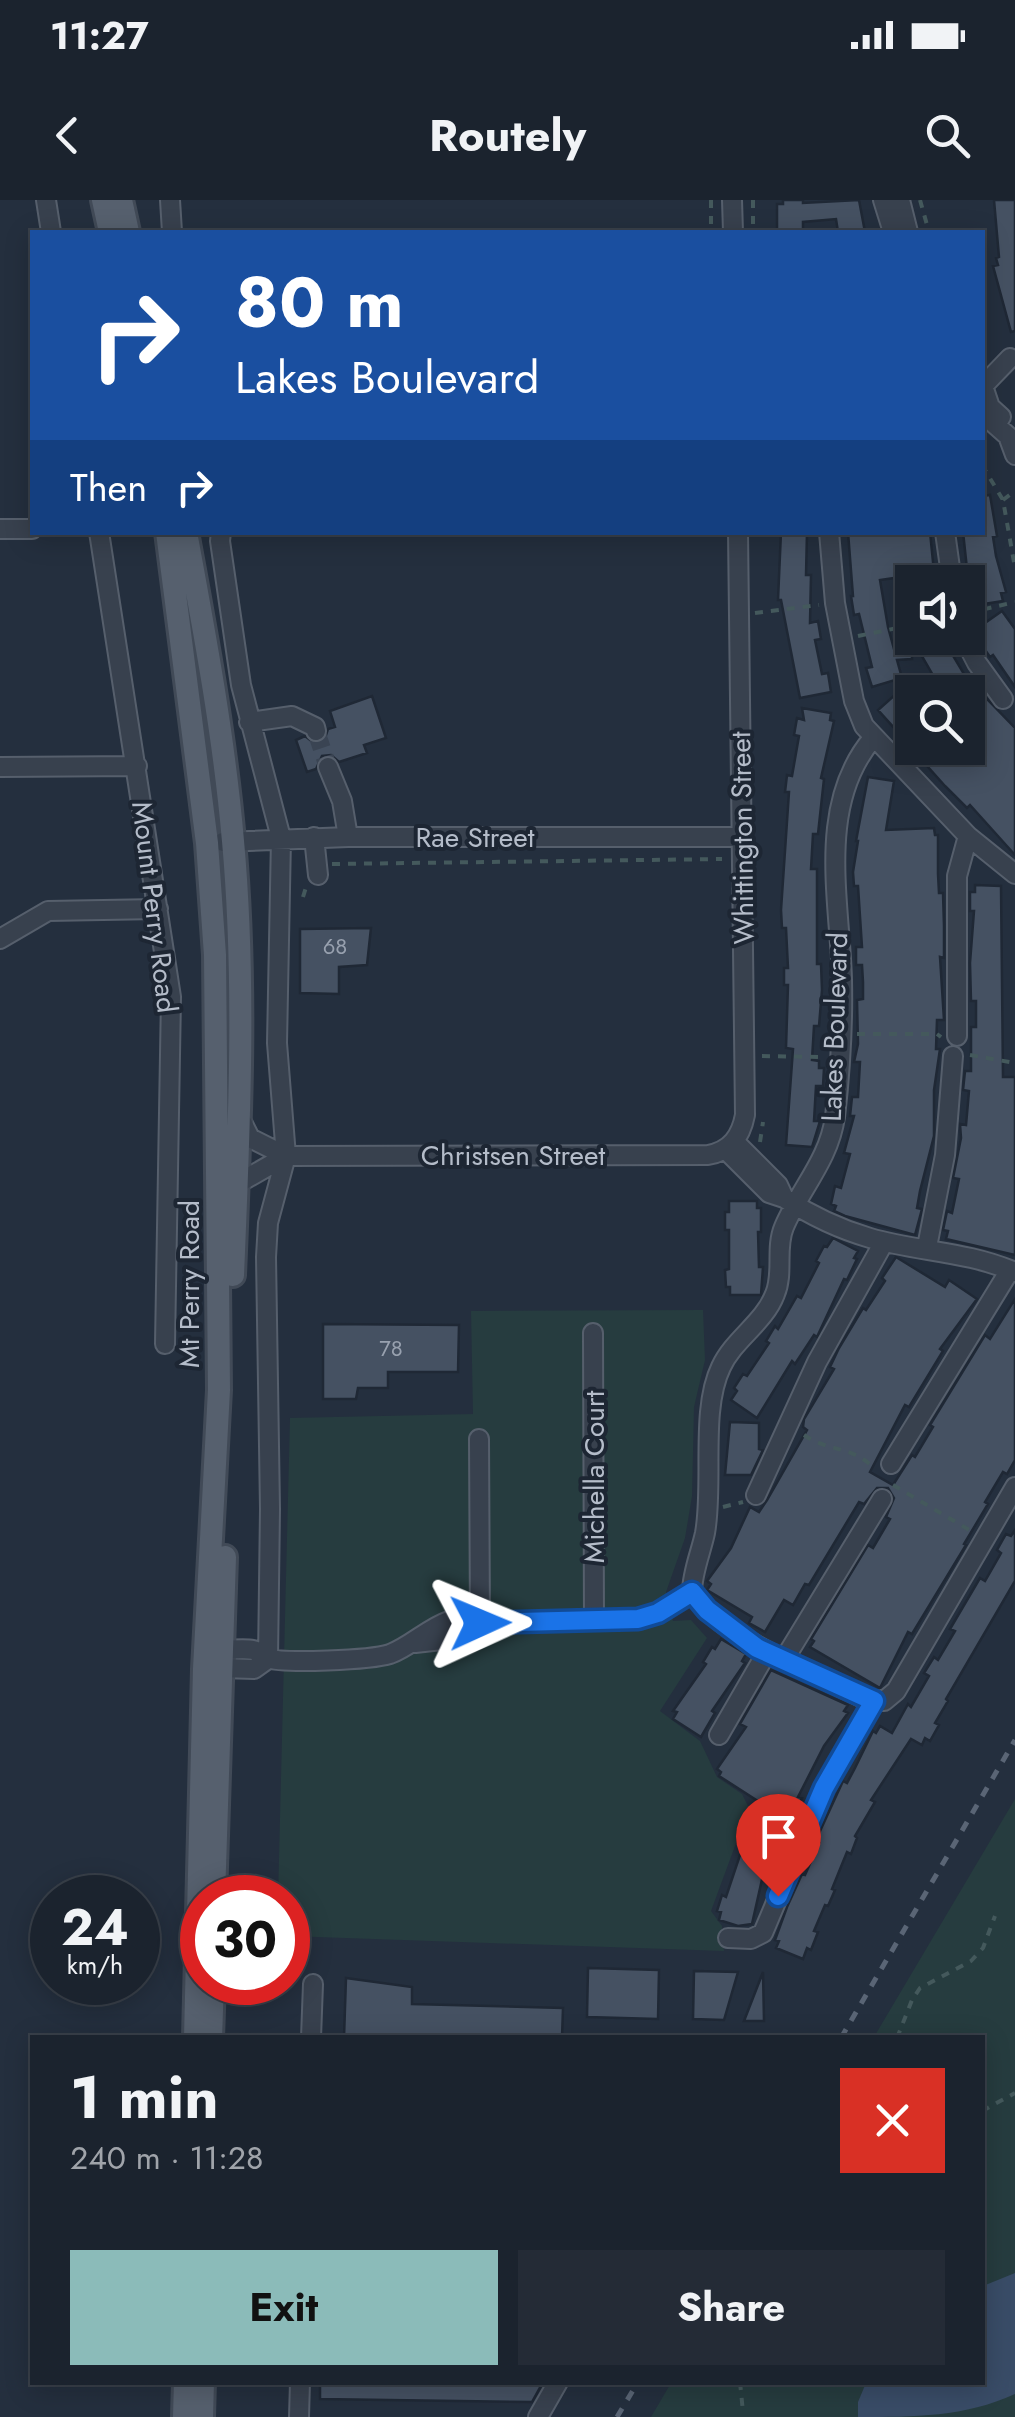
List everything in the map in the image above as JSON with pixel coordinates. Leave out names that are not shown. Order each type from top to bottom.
[{"type":"main road","points":[[103,200],[110,230]]},
{"type":"main road","points":[[121,200],[128,230]]},
{"type":"main road","name":"Mt Perry Road","points":[[167,535],[207,844],[215,956],[219,1390],[213,1659],[214,1875]]},
{"type":"main road","name":"Mt Perry Road","points":[[187,535],[215,692],[233,841],[241,1016],[237,1184],[196,2035]]},
{"type":"main road","points":[[211,2035],[212,2005]]},
{"type":"main road","points":[[184,2417],[186,2385]]},
{"type":"main road","points":[[202,2417],[203,2385]]},
{"type":"street","points":[[46,200],[51,230]]},
{"type":"street","points":[[170,200],[172,230]]},
{"type":"street","points":[[732,200],[733,230]]},
{"type":"street","points":[[884,200],[892,230]]},
{"type":"street","points":[[900,200],[908,230]]},
{"type":"street","points":[[985,372],[1012,357]]},
{"type":"street","points":[[985,383],[990,407],[1015,426]]},
{"type":"street","points":[[985,417],[1008,436],[1015,455]]},
{"type":"street","points":[[0,529],[30,529]]},
{"type":"street","name":"Mount Perry Road","points":[[99,535],[171,997],[165,1344]]},
{"type":"street","points":[[221,535],[250,722],[281,838],[278,1043],[286,1156],[268,1224],[266,1257],[268,1659]]},
{"type":"street","name":"Whittington Street","points":[[730,1146],[744,1115],[738,535]]},
{"type":"street","points":[[829,535],[830,579],[854,701],[873,738],[968,836],[1015,874]]},
{"type":"street","points":[[945,535],[950,565]]},
{"type":"street","points":[[972,655],[1009,705]]},
{"type":"street","points":[[250,722],[292,716],[316,731]]},
{"type":"street","name":"Lakes Boulevard","points":[[692,1592],[709,1501],[711,1408],[716,1379],[728,1354],[762,1316],[774,1296],[790,1202],[818,1169],[831,1135],[842,984],[834,886],[835,846],[850,777],[873,738]]},
{"type":"street","points":[[0,768],[137,766]]},
{"type":"street","points":[[328,767],[342,801],[348,837]]},
{"type":"street","points":[[927,1248],[945,1154],[953,1045],[957,876],[968,836]]},
{"type":"street","name":"Rae Street","points":[[207,844],[348,837],[742,837]]},
{"type":"street","points":[[314,838],[318,873]]},
{"type":"street","points":[[0,939],[48,910],[158,910]]},
{"type":"street","points":[[239,1116],[250,1138],[286,1156]]},
{"type":"street","points":[[730,1146],[778,1185],[790,1202],[850,1232],[984,1260],[1012,1271],[891,1464]]},
{"type":"street","name":"Christsen Street","points":[[237,1184],[286,1156],[708,1155],[730,1146]]},
{"type":"street","points":[[756,1494],[817,1362],[884,1242]]},
{"type":"street","name":"Michella Court","points":[[593,1333],[594,1620]]},
{"type":"street","points":[[480,1439],[480,1623]]},
{"type":"street","points":[[213,1659],[254,1669],[268,1659],[360,1659],[390,1654],[414,1643],[442,1640],[480,1623],[648,1617],[692,1592],[707,1610],[747,1641],[874,1701],[888,1699],[1015,1487]]},
{"type":"street","points":[[719,1735],[882,1498]]},
{"type":"street","points":[[728,1938],[751,1939],[762,1933],[824,1788],[874,1701]]},
{"type":"street","points":[[311,2035],[313,1984]]},
{"type":"street","points":[[299,2417],[300,2385]]},
{"type":"street","points":[[538,2417],[556,2385]]},
{"type":"path","points":[[710,200],[711,230]]},
{"type":"path","points":[[753,200],[753,230]]},
{"type":"path","points":[[920,200],[928,230]]},
{"type":"path","points":[[985,469],[1002,500],[1015,568]]},
{"type":"path","points":[[1002,500],[1015,491]]},
{"type":"path","points":[[985,609],[1015,602]]},
{"type":"path","points":[[740,613],[772,613],[827,604]]},
{"type":"path","points":[[851,638],[895,629]]},
{"type":"path","points":[[304,896],[309,876],[329,864],[722,860]]},
{"type":"path","points":[[850,1034],[937,1034],[973,1056],[1015,1063]]},
{"type":"path","points":[[762,1056],[838,1058]]},
{"type":"path","points":[[718,1508],[756,1494]]},
{"type":"path","points":[[898,2035],[920,1988],[970,1961],[983,1948],[996,1916]]},
{"type":"path","points":[[985,2109],[1015,2092]]},
{"type":"path","points":[[740,2385],[742,2412]]},
{"type":"green space","points":[[703,1310],[705,1360],[694,1407],[692,1496],[685,1538],[666,1592],[673,1621],[691,1620],[707,1638],[660,1711],[700,1741],[717,1777],[742,1794],[749,1808],[711,1911],[722,1926],[724,1951],[310,1937],[310,1875],[279,1875],[290,1418],[473,1414],[471,1311]]},
{"type":"green space","points":[[1015,1799],[1015,2417],[651,2417],[670,2385],[985,2385],[985,2035],[875,2035]]},
{"type":"water","points":[[1015,2273],[1015,2394],[958,2411],[858,2417],[858,2402],[865,2385],[985,2385],[985,2285]]},
{"type":"building","points":[[783,200],[859,200],[865,230],[838,230],[836,219],[803,222],[803,230],[777,230],[777,204],[783,204]]},
{"type":"building","points":[[994,200],[1015,200],[1015,331],[1011,332],[993,266],[998,265],[999,257]]},
{"type":"building","points":[[990,495],[996,556],[1006,592],[1001,593],[1003,601],[985,604],[985,565],[967,565],[963,535],[985,535],[985,496]]},
{"type":"building","points":[[781,535],[807,535],[810,623],[818,621],[821,639],[815,640],[822,674],[828,673],[831,692],[800,698],[778,600]]},
{"type":"building","points":[[848,535],[930,535],[933,565],[895,565],[895,578],[880,580],[895,655],[912,655],[912,659],[897,660],[901,675],[895,675],[895,680],[872,687],[866,668],[872,667],[851,596]]},
{"type":"building","points":[[1002,611],[1015,629],[1015,687],[985,650],[985,623]]},
{"type":"building","points":[[921,655],[953,655],[964,675],[933,675]]},
{"type":"building","points":[[895,695],[895,729],[878,710]]},
{"type":"building","points":[[372,696],[386,738],[364,745],[367,753],[339,762],[331,755],[322,756],[316,769],[307,772],[296,740],[305,736],[314,743],[324,741],[328,729],[335,727],[330,711]]},
{"type":"building","points":[[985,697],[1015,728],[1015,855],[970,805],[967,808],[926,765],[985,765]]},
{"type":"building","points":[[802,708],[831,713],[830,720],[834,721],[821,778],[824,779],[818,834],[813,834],[811,869],[817,869],[817,964],[821,964],[822,990],[812,1060],[819,1061],[819,1068],[824,1068],[823,1086],[816,1086],[814,1121],[820,1121],[812,1147],[786,1145],[793,1049],[786,1048],[788,985],[784,985],[784,968],[788,968],[781,910],[789,792],[785,792],[799,736],[794,735],[797,718],[804,720]]},
{"type":"building","points":[[868,777],[894,781],[886,830],[934,828],[938,835],[939,893],[943,893],[944,958],[940,957],[944,1020],[937,1020],[936,1049],[940,1049],[934,1090],[934,1136],[920,1191],[917,1208],[922,1209],[915,1235],[845,1216],[834,1211],[836,1206],[831,1204],[835,1186],[841,1188],[850,1154],[844,1153],[854,1116],[850,1116],[852,1097],[858,1097],[860,1062],[854,1062],[858,1044],[857,1000],[863,999],[863,982],[862,965],[856,965],[856,947],[862,947],[858,886],[854,886],[853,872]]},
{"type":"building","points":[[975,885],[1001,886],[1003,1077],[1015,1077],[1015,1255],[946,1239],[948,1231],[943,1230],[947,1211],[952,1213],[959,1179],[953,1178],[960,1124],[966,1125],[969,1091],[963,1090],[965,1071],[971,1071],[971,1027],[976,1027],[970,963],[974,911],[970,911],[970,892],[975,892]]},
{"type":"building","points":[[371,928],[367,965],[339,967],[339,994],[300,993],[300,929]]},
{"type":"building","points":[[729,1201],[757,1201],[757,1208],[761,1208],[761,1295],[730,1295],[730,1287],[726,1287],[729,1230],[725,1230],[725,1212],[729,1212]]},
{"type":"building","points":[[833,1238],[858,1251],[854,1258],[857,1259],[817,1337],[814,1335],[795,1364],[792,1361],[757,1418],[731,1400],[737,1391],[734,1388],[743,1374],[747,1376],[797,1296],[801,1298],[824,1246]]},
{"type":"building","points":[[896,1257],[945,1287],[949,1280],[977,1299],[940,1349],[943,1351],[909,1407],[905,1405],[870,1472],[893,1485],[912,1455],[915,1457],[985,1335],[990,1339],[1015,1299],[1015,1460],[985,1502],[988,1504],[966,1545],[912,1634],[908,1632],[880,1688],[810,1647],[814,1641],[811,1639],[868,1545],[873,1548],[890,1519],[886,1517],[894,1498],[888,1488],[877,1488],[864,1504],[859,1502],[809,1585],[805,1584],[793,1605],[784,1600],[765,1632],[749,1623],[752,1617],[707,1590],[711,1584],[707,1581],[731,1548],[750,1507],[759,1512],[767,1500],[807,1430],[803,1427],[804,1419],[834,1369],[830,1367],[839,1348],[885,1281],[882,1278]]},
{"type":"building","points":[[323,1324],[459,1325],[458,1372],[388,1372],[388,1388],[358,1388],[356,1399],[323,1399]]},
{"type":"building","points":[[730,1422],[759,1423],[759,1449],[763,1450],[751,1475],[725,1475]]},
{"type":"building","points":[[1015,1530],[1015,1581],[946,1699],[930,1741],[925,1738],[922,1745],[911,1739],[871,1800],[875,1802],[855,1836],[851,1854],[847,1852],[832,1889],[835,1890],[814,1931],[818,1932],[811,1950],[807,1948],[803,1959],[776,1948],[779,1941],[775,1940],[787,1907],[802,1874],[805,1875],[819,1843],[815,1842],[843,1781],[847,1783],[873,1731],[876,1733],[880,1726],[892,1733],[908,1704],[911,1707],[929,1676],[924,1673],[934,1657],[938,1660],[955,1631],[950,1629],[980,1578],[985,1581],[1001,1553],[997,1550],[1006,1534],[1011,1536]]},
{"type":"building","points":[[721,1639],[746,1654],[742,1661],[745,1663],[712,1711],[715,1713],[701,1737],[673,1719],[677,1712],[673,1711],[706,1664],[703,1662],[712,1647],[715,1649]]},
{"type":"building","points":[[771,1670],[848,1705],[844,1711],[848,1713],[824,1746],[798,1797],[802,1798],[783,1835],[770,1878],[763,1875],[752,1924],[738,1926],[719,1920],[721,1912],[717,1911],[722,1895],[726,1897],[745,1840],[749,1842],[764,1805],[719,1776],[721,1772],[717,1769],[746,1727],[740,1724]]},
{"type":"building","points":[[588,1968],[659,1970],[658,2019],[587,2017]]},
{"type":"building","points":[[694,1971],[738,1972],[724,2020],[693,2019]]},
{"type":"building","points":[[763,1972],[764,2021],[744,2021]]},
{"type":"building","points":[[346,1978],[412,1987],[412,2004],[563,2008],[562,2035],[344,2035]]},
{"type":"building","points":[[320,2385],[541,2385],[532,2402],[320,2399]]},
{"type":"tunnel","points":[[316,731],[328,767]]},
{"type":"railway","points":[[843,2035],[1015,1740]]},
{"type":"railway","points":[[617,2417],[636,2385]]},
{"type":"route","points":[[480,1623],[638,1619],[658,1613],[692,1592],[707,1610],[757,1648],[874,1701],[824,1788],[778,1896]]}]
